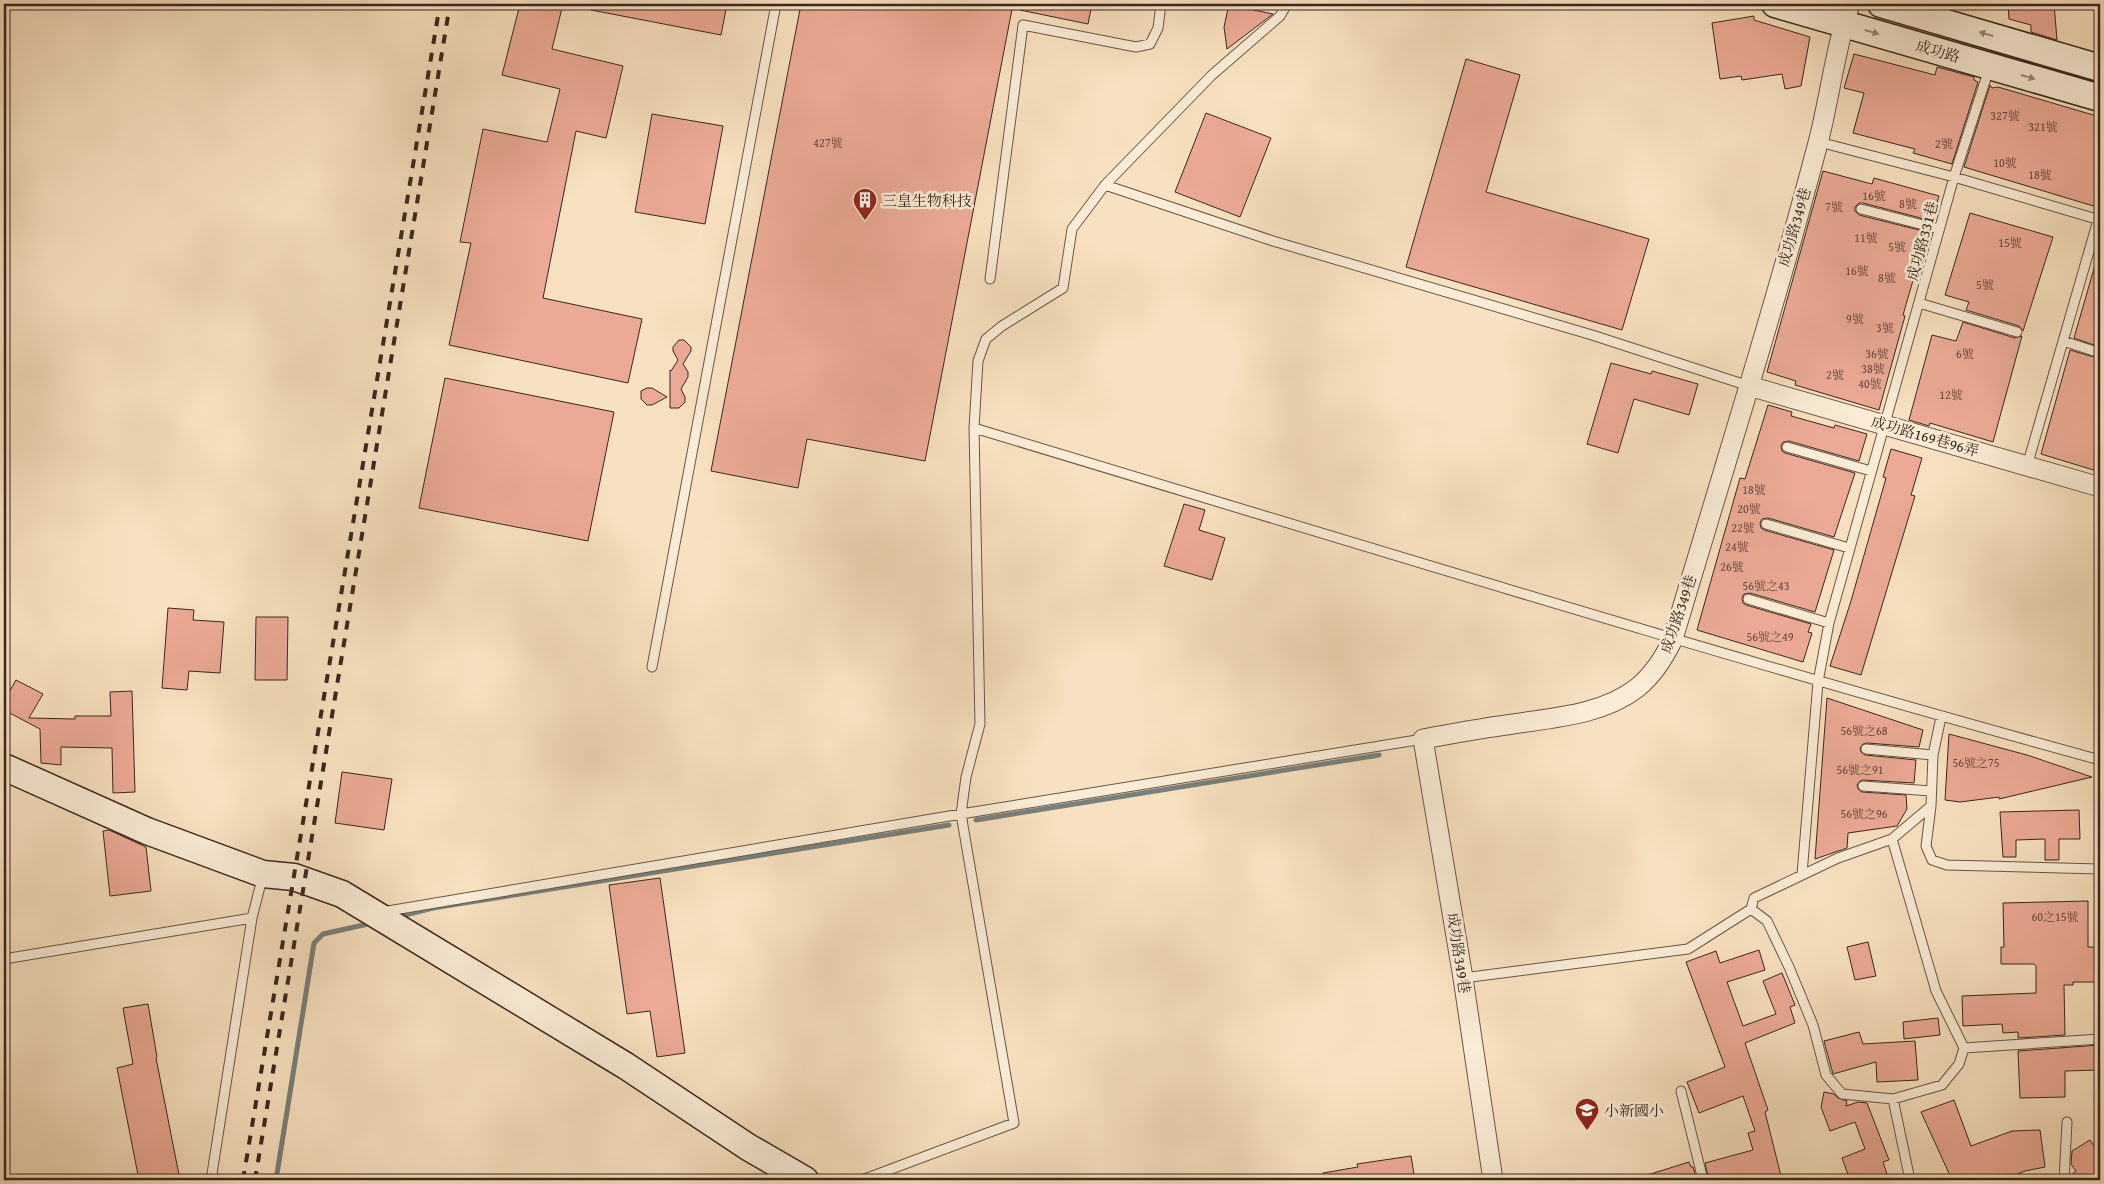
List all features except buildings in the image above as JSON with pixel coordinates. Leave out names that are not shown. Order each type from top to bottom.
[{"type":"street","name":"成功路","points":[[1775,4],[1846,14],[1990,66],[2100,98]]},
{"type":"street","name":"成功路","points":[[1881,4],[2100,68]]},
{"type":"street","name":"成功路349巷","points":[[1493,1180],[1463,978],[1423,739],[1549,718],[1602,707],[1637,688],[1653,672],[1665,656],[1673,639],[1749,386],[1819,142],[1846,14]]},
{"type":"street","name":"成功路169巷96弄","points":[[1749,386],[2100,487]]},
{"type":"street","points":[[4,767],[147,830],[263,874],[294,877],[342,894],[626,1066],[748,1147],[804,1180]]},
{"type":"lane","points":[[652,667],[776,4]]},
{"type":"lane","points":[[990,279],[1023,25],[1136,47],[1150,44],[1158,28],[1161,4]]},
{"type":"lane","points":[[862,1180],[1014,1123],[961,814],[966,777],[980,724],[974,428],[978,361],[986,339],[1002,326],[1064,288],[1072,230],[1105,185],[1212,75],[1280,16],[1287,4]]},
{"type":"lane","name":"成功路331巷","points":[[1802,874],[1818,682],[1829,623],[1954,176],[1990,66]]},
{"type":"lane","points":[[1819,142],[1954,176],[2099,220],[2027,466]]},
{"type":"lane","points":[[1105,185],[1273,241],[1592,335],[1749,386]]},
{"type":"lane","points":[[1861,209],[1939,229]]},
{"type":"lane","points":[[1919,303],[2016,332]]},
{"type":"lane","points":[[2063,341],[2100,352]]},
{"type":"lane","points":[[974,428],[1818,682],[2100,760]]},
{"type":"lane","points":[[1787,447],[1871,471]]},
{"type":"lane","points":[[1766,524],[1850,548]]},
{"type":"lane","points":[[1748,599],[1829,623]]},
{"type":"lane","points":[[1941,717],[1934,755],[1931,791],[1932,806],[1926,846],[1932,860],[1947,865],[2100,870]]},
{"type":"lane","points":[[377,914],[961,814],[1423,739]]},
{"type":"lane","points":[[1866,749],[1934,755]]},
{"type":"lane","points":[[1863,786],[1931,791]]},
{"type":"lane","points":[[1463,978],[1688,949],[1751,909],[1754,898],[1838,858],[1892,839],[1932,806]]},
{"type":"lane","points":[[1751,909],[1767,921],[1789,967],[1813,1025],[1826,1075],[1842,1094],[1893,1099],[1942,1085],[1959,1064],[1964,1048],[1936,991],[1892,839]]},
{"type":"lane","points":[[211,1180],[252,918],[263,874]]},
{"type":"lane","points":[[4,959],[252,918]]},
{"type":"lane","points":[[1964,1048],[2100,1040]]},
{"type":"lane","points":[[1681,1091],[1704,1180]]},
{"type":"lane","points":[[1893,1099],[1910,1180]]},
{"type":"lane","points":[[2064,1180],[2067,1122]]},
{"type":"waterway","points":[[976,820],[1379,755]]},
{"type":"waterway","points":[[405,915],[433,908],[949,825]]},
{"type":"waterway","points":[[276,1180],[314,943],[323,934],[368,924]]},
{"type":"railway","points":[[243,1180],[440,4]]},
{"type":"railway","points":[[255,1180],[450,4]]},
{"type":"place","name":"三皇生物科技","points":[[865,221]]},
{"type":"place","name":"小新國小","points":[[1587,1131]]}]
